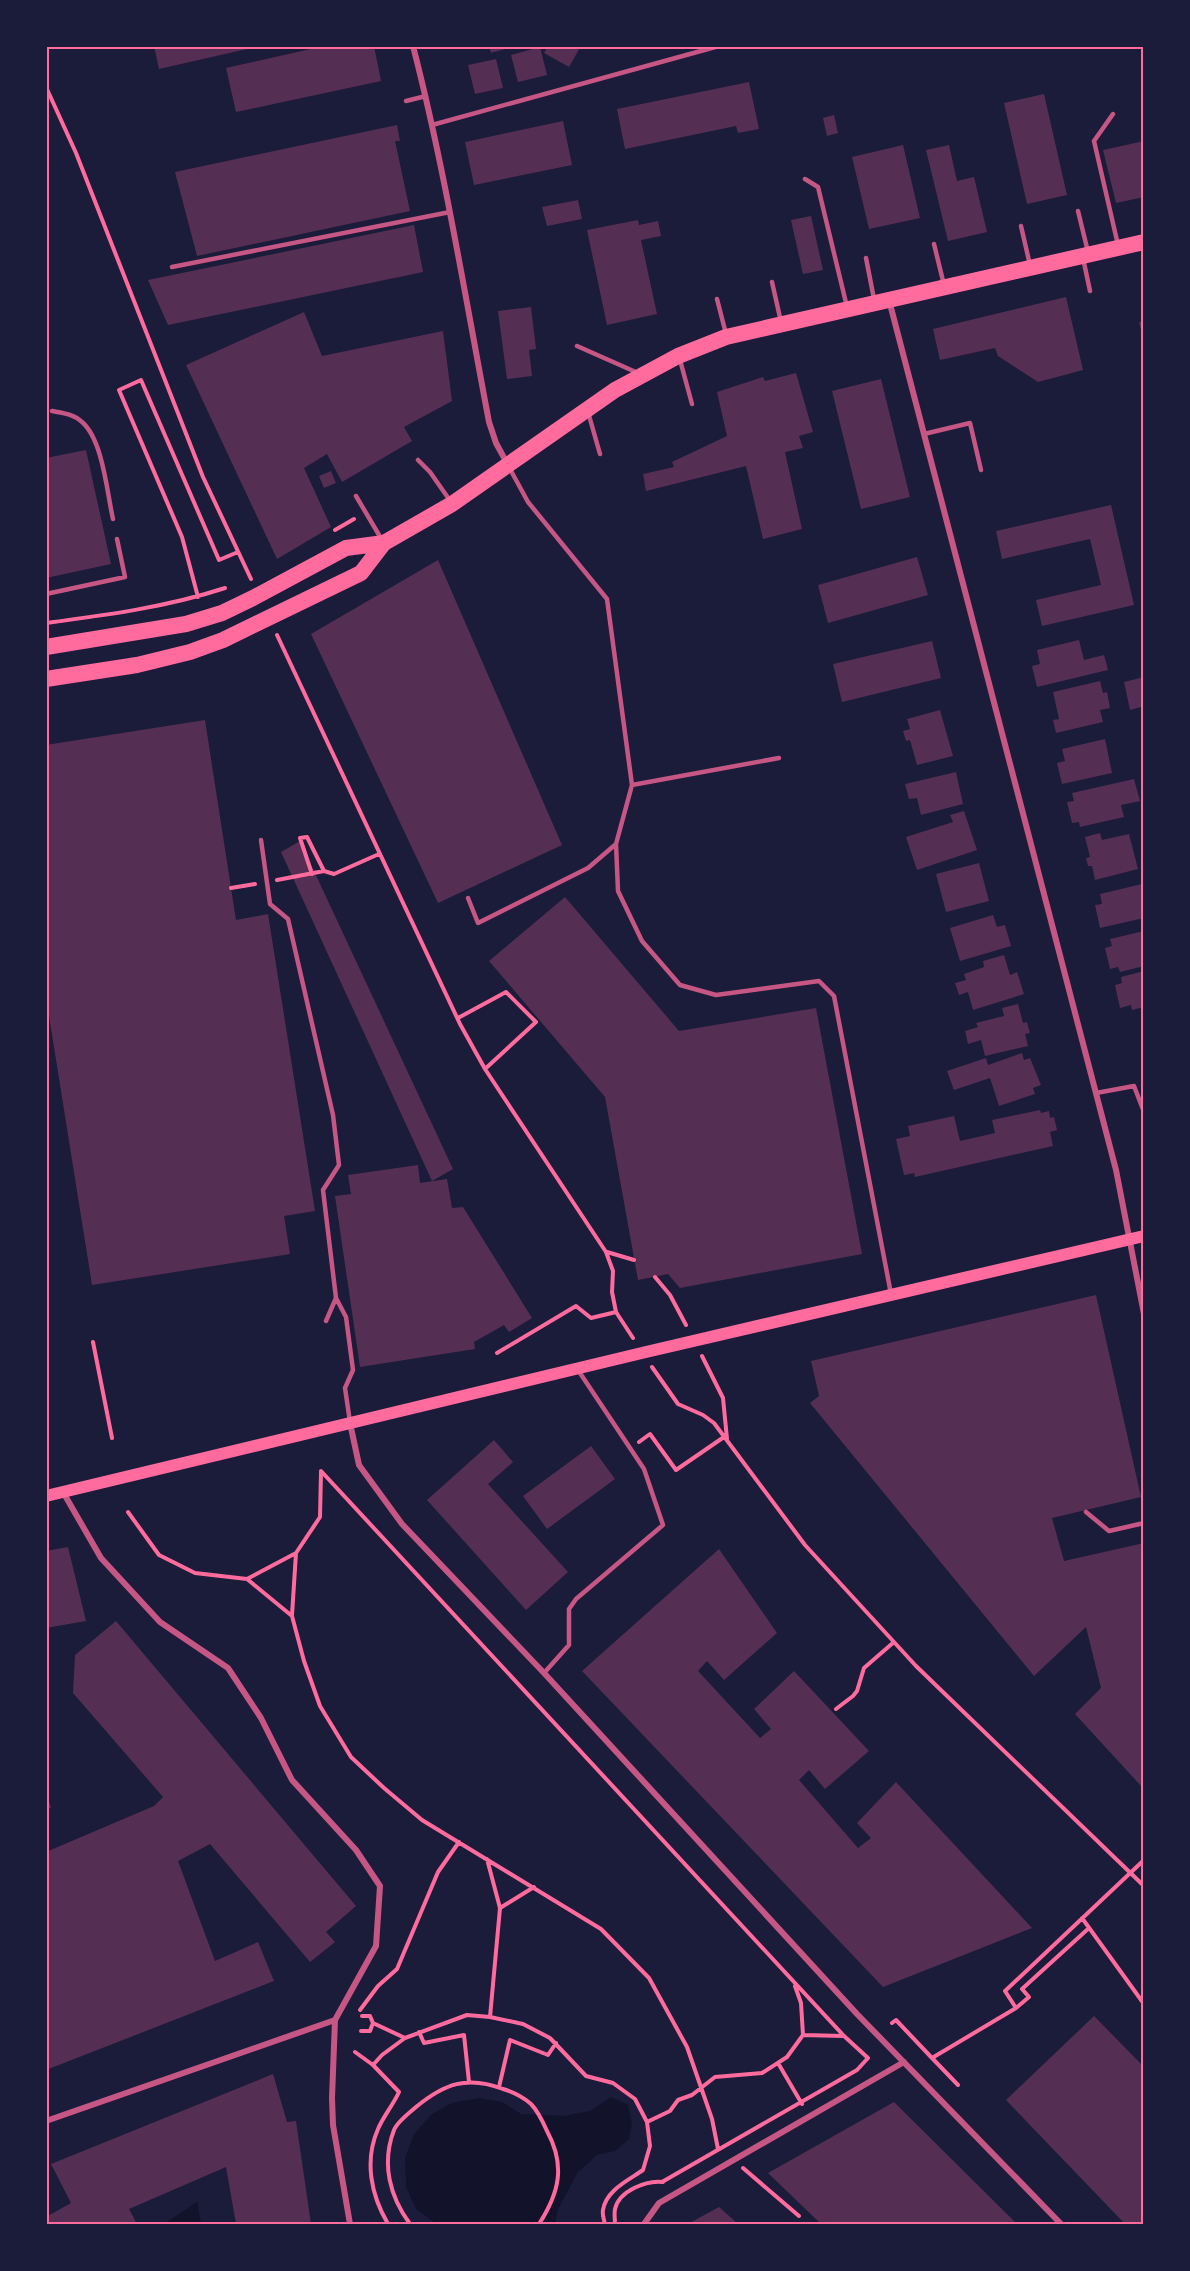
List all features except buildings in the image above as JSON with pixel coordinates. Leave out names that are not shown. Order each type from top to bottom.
[{"type":"highway","points":[[46,647],[186,624],[222,613],[284,583],[346,548],[384,543],[452,504],[615,390],[678,356],[726,337],[1143,242]]},
{"type":"highway","points":[[46,679],[136,665],[190,652],[223,640],[361,573],[384,543]]},
{"type":"main road","points":[[46,1496],[577,1368],[1143,1236]]},
{"type":"street","points":[[413,46],[426,96],[450,212],[489,422],[496,443],[508,465]]},
{"type":"street","points":[[882,301],[924,434],[1116,1170],[1143,1314]]},
{"type":"street","points":[[350,1423],[359,1464],[402,1524],[544,1673],[849,2006],[1061,2224]]},
{"type":"street","points":[[63,1491],[101,1558],[160,1622],[228,1668],[261,1718],[292,1780],[356,1850],[380,1886],[376,1946],[335,2020],[333,2125],[350,2224]]},
{"type":"street","points":[[46,2121],[335,2020]]},
{"type":"street","points":[[644,2224],[659,2203],[904,2062]]},
{"type":"lane","points":[[432,125],[719,46]]},
{"type":"lane","points":[[406,101],[426,96]]},
{"type":"lane","points":[[1113,114],[1094,141],[1118,248]]},
{"type":"lane","points":[[805,179],[818,187],[847,310]]},
{"type":"lane","points":[[1078,211],[1090,291]]},
{"type":"lane","points":[[172,267],[450,212]]},
{"type":"lane","points":[[1021,226],[1030,268]]},
{"type":"lane","points":[[934,244],[945,287]]},
{"type":"lane","points":[[867,258],[882,301]]},
{"type":"lane","points":[[771,282],[781,325]]},
{"type":"lane","points":[[717,299],[726,337]]},
{"type":"lane","points":[[578,346],[643,375]]},
{"type":"lane","points":[[678,356],[692,404]]},
{"type":"lane","points":[[588,409],[600,454]]},
{"type":"lane","points":[[52,411],[73,416],[84,423],[96,443],[113,519]]},
{"type":"lane","points":[[924,434],[970,423],[981,470]]},
{"type":"lane","points":[[418,460],[430,472],[452,504]]},
{"type":"lane","points":[[508,465],[528,502],[607,599],[632,785],[616,844],[618,891],[642,941],[680,985],[716,995],[819,981],[834,996],[891,1294]]},
{"type":"lane","points":[[356,496],[384,543]]},
{"type":"lane","points":[[46,594],[125,577],[117,539]]},
{"type":"lane","points":[[632,785],[779,758]]},
{"type":"lane","points":[[261,840],[270,903],[288,919],[333,1115],[339,1165],[323,1190],[336,1298],[346,1317],[353,1370],[345,1388],[350,1423]]},
{"type":"lane","points":[[468,898],[478,923],[588,868],[616,844]]},
{"type":"lane","points":[[1096,1093],[1134,1086],[1143,1112]]},
{"type":"lane","points":[[326,1321],[336,1298]]},
{"type":"lane","points":[[544,1673],[569,1645],[569,1609],[576,1599],[663,1525],[644,1469],[577,1368]]},
{"type":"lane","points":[[1086,1512],[1109,1531],[1143,1523]]},
{"type":"path","points":[[46,87],[76,153],[203,477],[242,560]]},
{"type":"path","points":[[46,623],[120,613],[198,597],[182,537],[119,390],[141,380],[219,560],[238,552]]},
{"type":"path","points":[[287,657],[379,854],[485,1069],[606,1252],[613,1271],[612,1292],[616,1312],[591,1318],[576,1305],[497,1353]]},
{"type":"path","points":[[312,874],[300,838],[307,837],[324,872]]},
{"type":"path","points":[[293,877],[324,872],[334,874],[379,854]]},
{"type":"path","points":[[458,1018],[506,992],[536,1022],[485,1069]]},
{"type":"path","points":[[606,1252],[634,1260]]},
{"type":"path","points":[[655,1277],[675,1303]]},
{"type":"path","points":[[93,1342],[112,1438]]},
{"type":"path","points":[[714,1381],[723,1398],[725,1438]]},
{"type":"path","points":[[669,1394],[678,1404],[704,1415],[714,1423],[804,1545],[894,1642],[1143,1886]]},
{"type":"path","points":[[650,1434],[676,1470],[725,1438]]},
{"type":"path","points":[[247,1579],[296,1553],[320,1517],[321,1471],[844,2036],[868,2058],[857,2070],[662,2182]]},
{"type":"path","points":[[128,1512],[159,1556],[195,1573],[247,1579],[292,1616]]},
{"type":"path","points":[[296,1553],[292,1616],[320,1706],[351,1757],[422,1820],[601,1929],[649,1978],[687,2047],[712,2119],[717,2149],[733,2159],[798,2216]]},
{"type":"path","points":[[836,1709],[853,1696],[864,1668],[894,1642]]},
{"type":"path","points":[[360,2010],[378,1986],[397,1969],[438,1872],[459,1842]]},
{"type":"path","points":[[487,1859],[500,1908],[490,2017]]},
{"type":"path","points":[[1016,2008],[1005,1990],[1143,1860]]},
{"type":"path","points":[[500,1908],[534,1887]]},
{"type":"path","points":[[1082,1918],[1143,2004]]},
{"type":"path","points":[[932,2058],[1016,2008],[1029,1997],[1022,1989],[1089,1928]]},
{"type":"path","points":[[647,2122],[670,2111],[678,2100],[692,2095],[715,2077],[762,2073],[787,2057],[803,2035],[801,2003],[794,1982]]},
{"type":"path","points":[[373,2065],[382,2055],[405,2038],[467,2015],[523,2024],[550,2038],[586,2076],[613,2083],[635,2098],[647,2122],[650,2146],[643,2170],[620,2185],[609,2196],[603,2210],[605,2224]]},
{"type":"path","points":[[362,2016],[370,2016],[373,2023],[405,2038]]},
{"type":"path","points":[[892,2024],[896,2020],[958,2085]]},
{"type":"path","points":[[361,2031],[370,2031],[373,2023]]},
{"type":"path","points":[[419,2032],[424,2043],[464,2035],[469,2082]]},
{"type":"path","points":[[803,2035],[844,2036]]},
{"type":"path","points":[[499,2087],[510,2040],[548,2055],[556,2043]]},
{"type":"path","points":[[355,2052],[373,2065],[399,2092],[378,2128],[371,2151],[370,2178],[379,2209],[388,2224]]},
{"type":"path","points":[[778,2063],[810,2116]]},
{"type":"path","points":[[410,2224],[399,2210],[389,2186],[388,2157],[394,2128],[435,2092],[463,2082],[499,2087],[515,2093],[535,2108],[556,2148],[558,2173],[556,2194],[539,2224]]},
{"type":"path","points":[[615,2224],[615,2208],[627,2190],[655,2181],[688,2186]]},
{"type":"shaded area","points":[[611,2097],[628,2105],[632,2123],[629,2139],[615,2151],[597,2155],[578,2172],[558,2209],[555,2224],[437,2224],[416,2209],[406,2187],[405,2158],[414,2134],[432,2114],[452,2103],[479,2098],[502,2102],[521,2114],[564,2116],[590,2111]]},
{"type":"shaded area","points":[[197,2202],[201,2224],[164,2224]]}]
